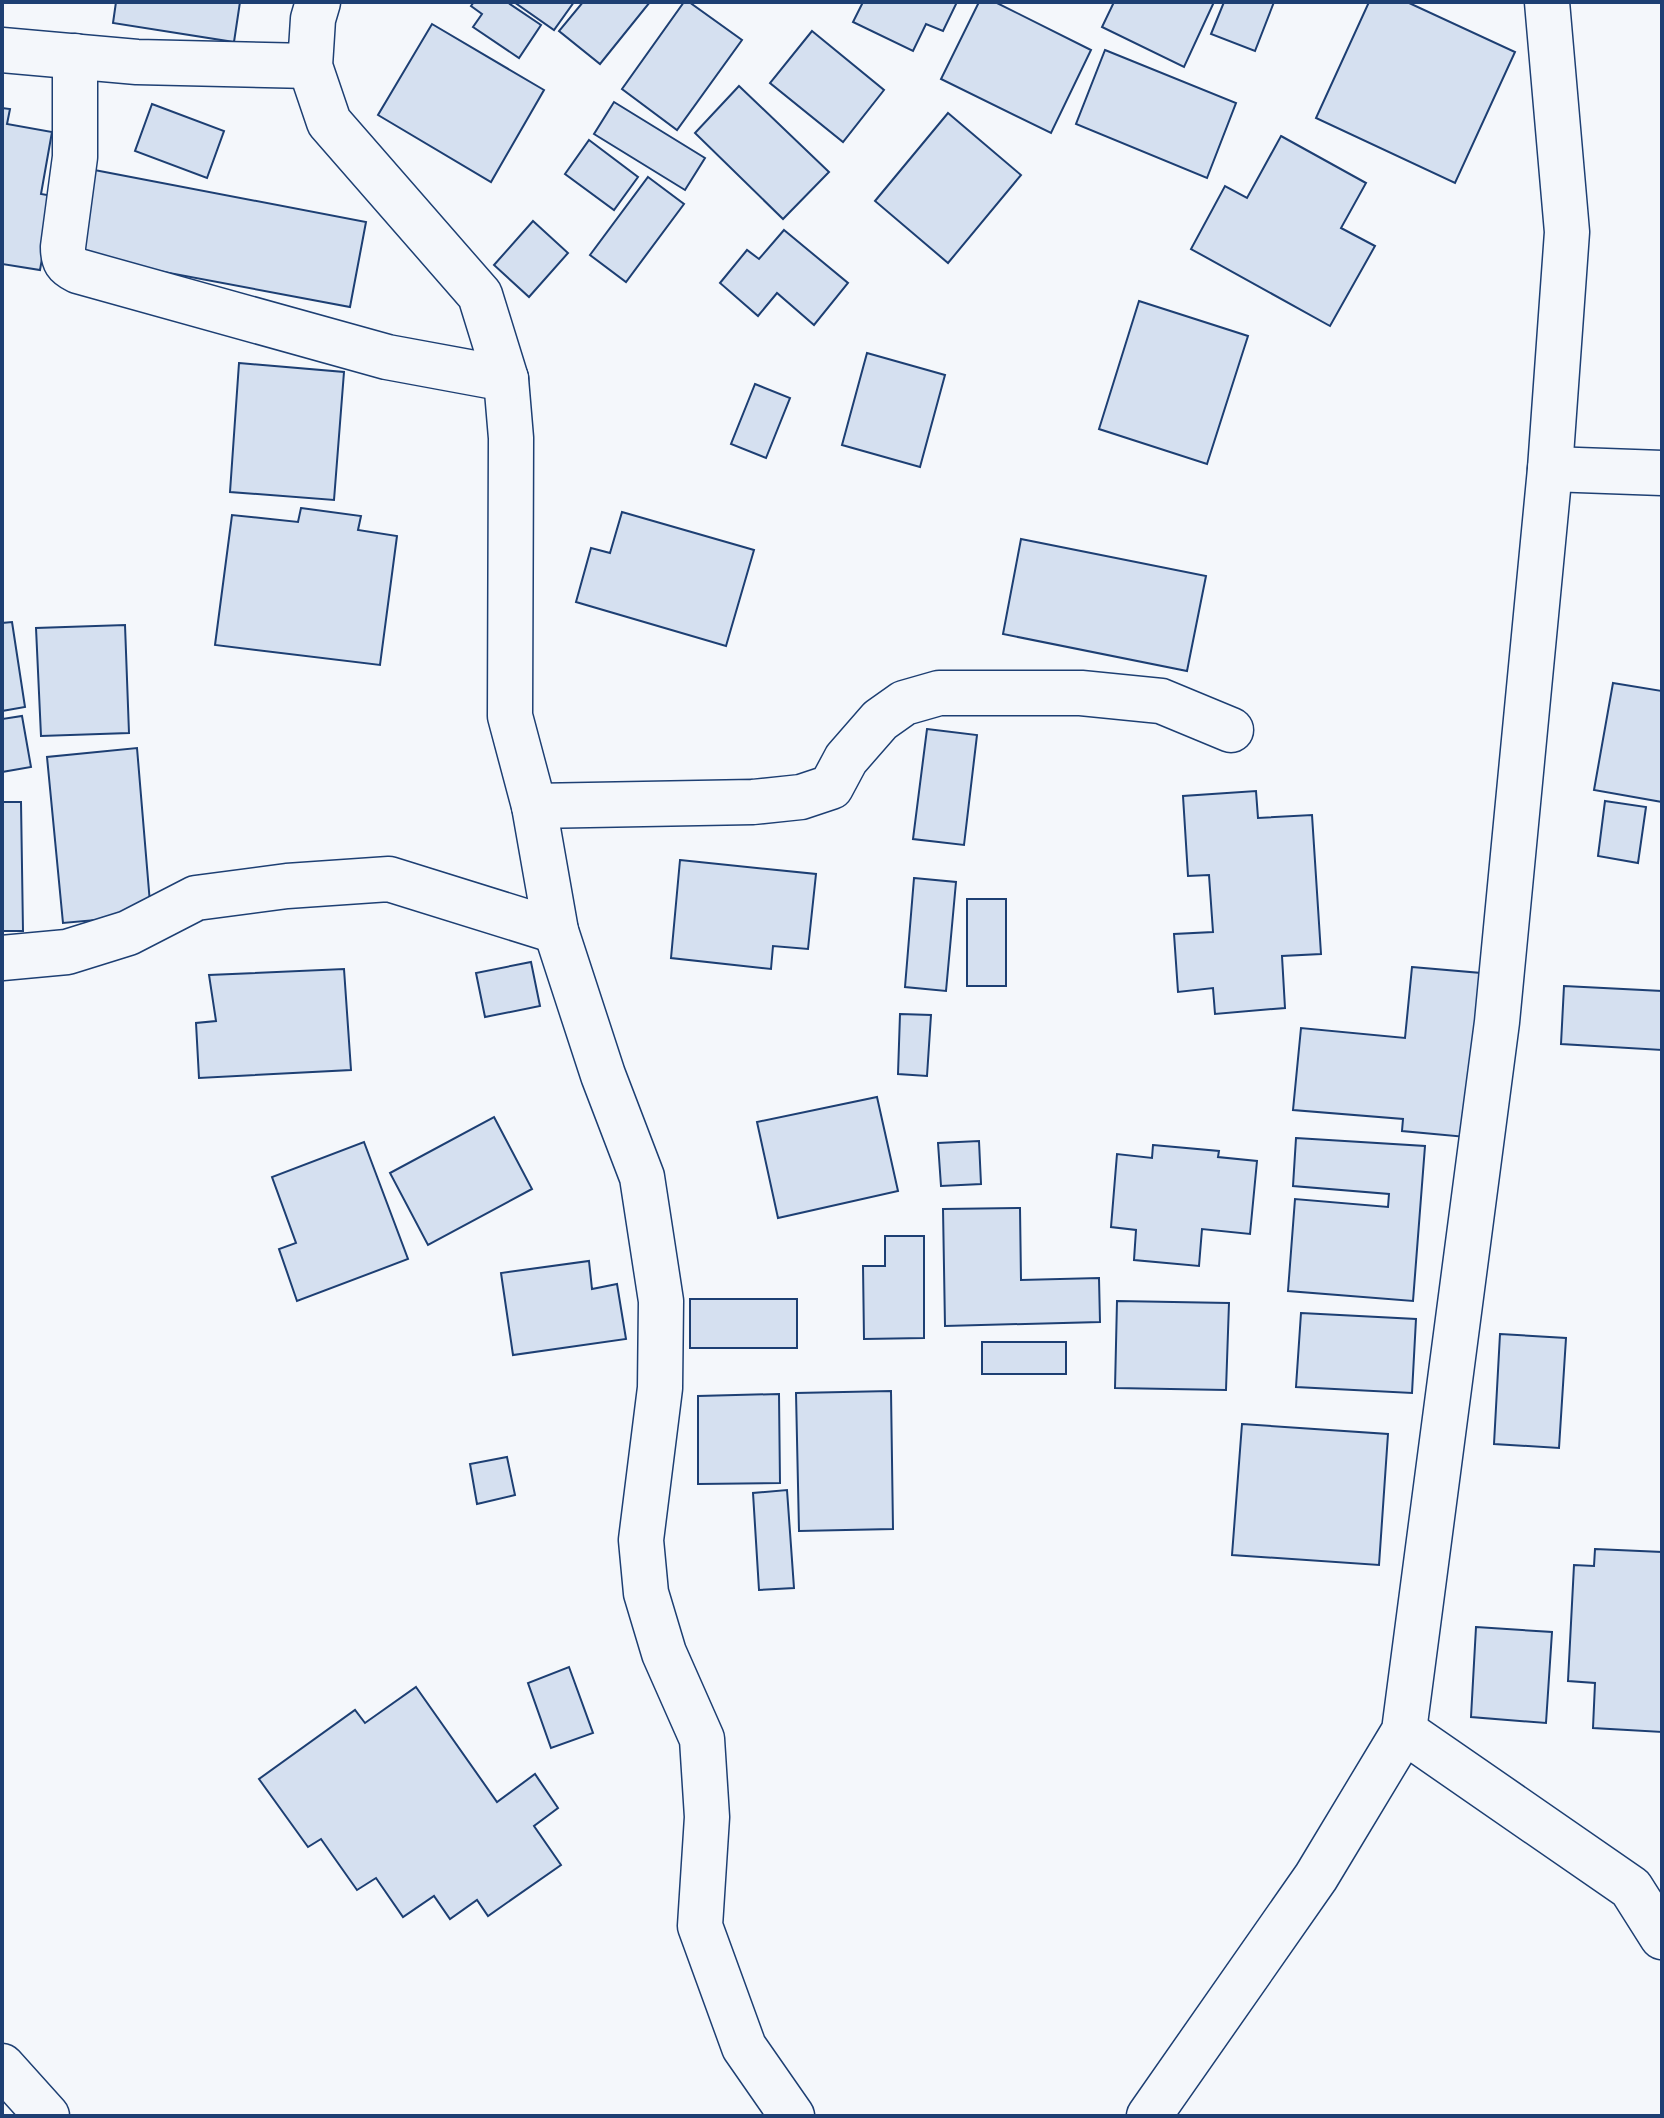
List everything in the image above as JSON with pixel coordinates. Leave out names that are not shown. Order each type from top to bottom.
[{"type":"street","points":[[318,2],[313,19],[310,66],[329,122],[480,295],[506,379],[511,438],[510,716],[534,806],[556,931],[603,1075],[642,1177],[659,1285],[660,1388],[641,1540],[646,1593],[664,1653],[702,1739],[707,1817],[700,1926],[744,2047],[792,2116]]},
{"type":"street","points":[[1149,2116],[1316,1877],[1404,1731],[1497,1022],[1550,469],[1567,232],[1547,2]]},
{"type":"street","points":[[2,50],[137,62],[310,66]]},
{"type":"street","points":[[75,56],[75,157],[63,247],[67,266],[93,276],[387,357],[506,379]]},
{"type":"street","points":[[1550,469],[1662,473]]},
{"type":"street","points":[[534,806],[753,802],[801,797],[831,787],[846,759],[880,720],[904,703],[939,693],[1081,693],[1161,701],[1231,730]]},
{"type":"street","points":[[2,958],[67,952],[128,933],[196,898],[287,886],[389,879],[556,931]]},
{"type":"street","points":[[1404,1731],[1631,1888],[1662,1937]]},
{"type":"street","points":[[2,2066],[47,2116]]},
{"type":"building","points":[[116,2],[240,2],[234,42],[113,23]]},
{"type":"building","points":[[474,2],[507,2],[541,25],[519,58],[473,27],[482,14],[471,6]]},
{"type":"building","points":[[514,2],[574,2],[554,30]]},
{"type":"building","points":[[583,2],[650,2],[600,64],[559,31]]},
{"type":"building","points":[[684,2],[689,2],[742,40],[677,130],[622,89]]},
{"type":"building","points":[[863,2],[957,2],[943,31],[926,24],[913,51],[853,22]]},
{"type":"building","points":[[979,2],[995,2],[1091,50],[1051,133],[941,79]]},
{"type":"building","points":[[1114,2],[1214,2],[1184,67],[1102,27]]},
{"type":"building","points":[[1224,2],[1274,2],[1255,51],[1211,34]]},
{"type":"building","points":[[1369,2],[1407,2],[1515,52],[1455,183],[1316,118]]},
{"type":"building","points":[[432,24],[544,90],[491,182],[378,115]]},
{"type":"building","points":[[812,31],[884,90],[843,142],[770,83]]},
{"type":"building","points":[[1105,50],[1236,103],[1207,178],[1076,124]]},
{"type":"building","points":[[739,86],[829,172],[783,219],[695,133]]},
{"type":"building","points":[[614,102],[705,158],[685,190],[594,134]]},
{"type":"building","points":[[152,104],[224,131],[207,178],[135,151]]},
{"type":"building","points":[[2,108],[10,109],[7,124],[52,132],[41,194],[53,196],[40,270],[2,264]]},
{"type":"building","points":[[948,113],[1021,175],[948,263],[875,201]]},
{"type":"building","points":[[1281,136],[1366,183],[1341,228],[1375,246],[1330,326],[1191,249],[1225,186],[1247,198]]},
{"type":"building","points":[[589,140],[638,177],[614,210],[565,174]]},
{"type":"building","points":[[84,168],[366,222],[350,307],[68,254]]},
{"type":"building","points":[[648,177],[684,204],[626,282],[590,255]]},
{"type":"building","points":[[533,221],[568,253],[529,297],[494,265]]},
{"type":"building","points":[[784,230],[848,283],[814,325],[777,293],[758,316],[720,283],[747,250],[759,259]]},
{"type":"building","points":[[1139,301],[1248,336],[1207,464],[1099,429]]},
{"type":"building","points":[[867,353],[945,375],[920,467],[842,445]]},
{"type":"building","points":[[239,363],[344,372],[334,500],[230,492]]},
{"type":"building","points":[[755,384],[790,398],[766,458],[731,444]]},
{"type":"building","points":[[301,508],[361,516],[358,530],[397,536],[380,665],[215,645],[232,515],[298,522]]},
{"type":"building","points":[[622,512],[754,550],[726,646],[576,602],[591,548],[610,553]]},
{"type":"building","points":[[1021,539],[1206,576],[1187,671],[1003,634]]},
{"type":"building","points":[[12,622],[25,707],[2,711],[2,623]]},
{"type":"building","points":[[125,625],[129,733],[41,736],[36,628]]},
{"type":"building","points":[[1613,683],[1662,691],[1662,802],[1594,790]]},
{"type":"building","points":[[22,716],[31,767],[2,772],[2,719]]},
{"type":"building","points":[[927,729],[977,735],[964,845],[913,839]]},
{"type":"building","points":[[137,748],[151,915],[63,923],[47,757]]},
{"type":"building","points":[[1256,791],[1258,818],[1312,815],[1321,954],[1282,956],[1285,1008],[1215,1014],[1213,988],[1178,992],[1174,934],[1213,932],[1209,875],[1188,876],[1183,796]]},
{"type":"building","points":[[1605,801],[1646,807],[1638,863],[1598,856]]},
{"type":"building","points":[[2,802],[21,802],[23,931],[2,931]]},
{"type":"building","points":[[680,860],[816,874],[808,949],[773,946],[771,969],[671,958]]},
{"type":"building","points":[[914,878],[956,882],[946,991],[905,987]]},
{"type":"building","points":[[967,899],[1006,899],[1006,986],[967,986]]},
{"type":"building","points":[[531,962],[540,1006],[485,1017],[476,973]]},
{"type":"building","points":[[1412,967],[1481,973],[1466,1137],[1402,1131],[1403,1119],[1293,1110],[1301,1028],[1405,1038]]},
{"type":"building","points":[[344,969],[351,1070],[199,1078],[196,1023],[216,1021],[209,975]]},
{"type":"building","points":[[1564,986],[1662,991],[1662,1050],[1561,1044]]},
{"type":"building","points":[[900,1014],[931,1015],[927,1076],[898,1074]]},
{"type":"building","points":[[877,1097],[898,1191],[778,1218],[757,1122]]},
{"type":"building","points":[[494,1117],[532,1189],[428,1245],[390,1173]]},
{"type":"building","points":[[1296,1138],[1425,1146],[1413,1301],[1288,1291],[1295,1199],[1388,1207],[1389,1194],[1293,1186]]},
{"type":"building","points":[[979,1141],[981,1184],[941,1186],[938,1143]]},
{"type":"building","points":[[364,1142],[408,1259],[297,1301],[279,1249],[296,1243],[272,1177]]},
{"type":"building","points":[[1153,1145],[1219,1151],[1218,1157],[1257,1161],[1250,1234],[1202,1229],[1199,1266],[1134,1260],[1136,1230],[1111,1227],[1117,1154],[1152,1158]]},
{"type":"building","points":[[1020,1208],[1021,1280],[1099,1278],[1100,1322],[945,1326],[943,1209]]},
{"type":"building","points":[[885,1236],[924,1236],[924,1338],[864,1339],[863,1266],[885,1266]]},
{"type":"building","points":[[589,1261],[592,1289],[617,1284],[626,1339],[513,1355],[501,1273]]},
{"type":"building","points":[[690,1299],[797,1299],[797,1348],[690,1348]]},
{"type":"building","points":[[1117,1301],[1229,1303],[1226,1390],[1115,1388]]},
{"type":"building","points":[[1301,1313],[1416,1319],[1412,1393],[1296,1387]]},
{"type":"building","points":[[1500,1334],[1566,1338],[1559,1448],[1494,1444]]},
{"type":"building","points":[[982,1342],[1066,1342],[1066,1374],[982,1374]]},
{"type":"building","points":[[891,1391],[893,1529],[799,1531],[796,1393]]},
{"type":"building","points":[[779,1394],[780,1483],[698,1484],[698,1396]]},
{"type":"building","points":[[1242,1424],[1388,1434],[1379,1565],[1232,1555]]},
{"type":"building","points":[[507,1457],[515,1495],[477,1504],[470,1464]]},
{"type":"building","points":[[787,1490],[794,1588],[759,1590],[753,1493]]},
{"type":"building","points":[[1595,1549],[1662,1552],[1662,1732],[1593,1728],[1595,1683],[1568,1681],[1574,1565],[1594,1566]]},
{"type":"building","points":[[1476,1627],[1552,1632],[1546,1723],[1471,1717]]},
{"type":"building","points":[[569,1667],[593,1733],[551,1748],[528,1683]]},
{"type":"building","points":[[416,1687],[497,1802],[535,1774],[558,1808],[534,1826],[561,1865],[488,1916],[477,1900],[450,1919],[434,1896],[403,1917],[376,1878],[357,1890],[321,1839],[308,1847],[259,1779],[355,1710],[365,1723]]}]
